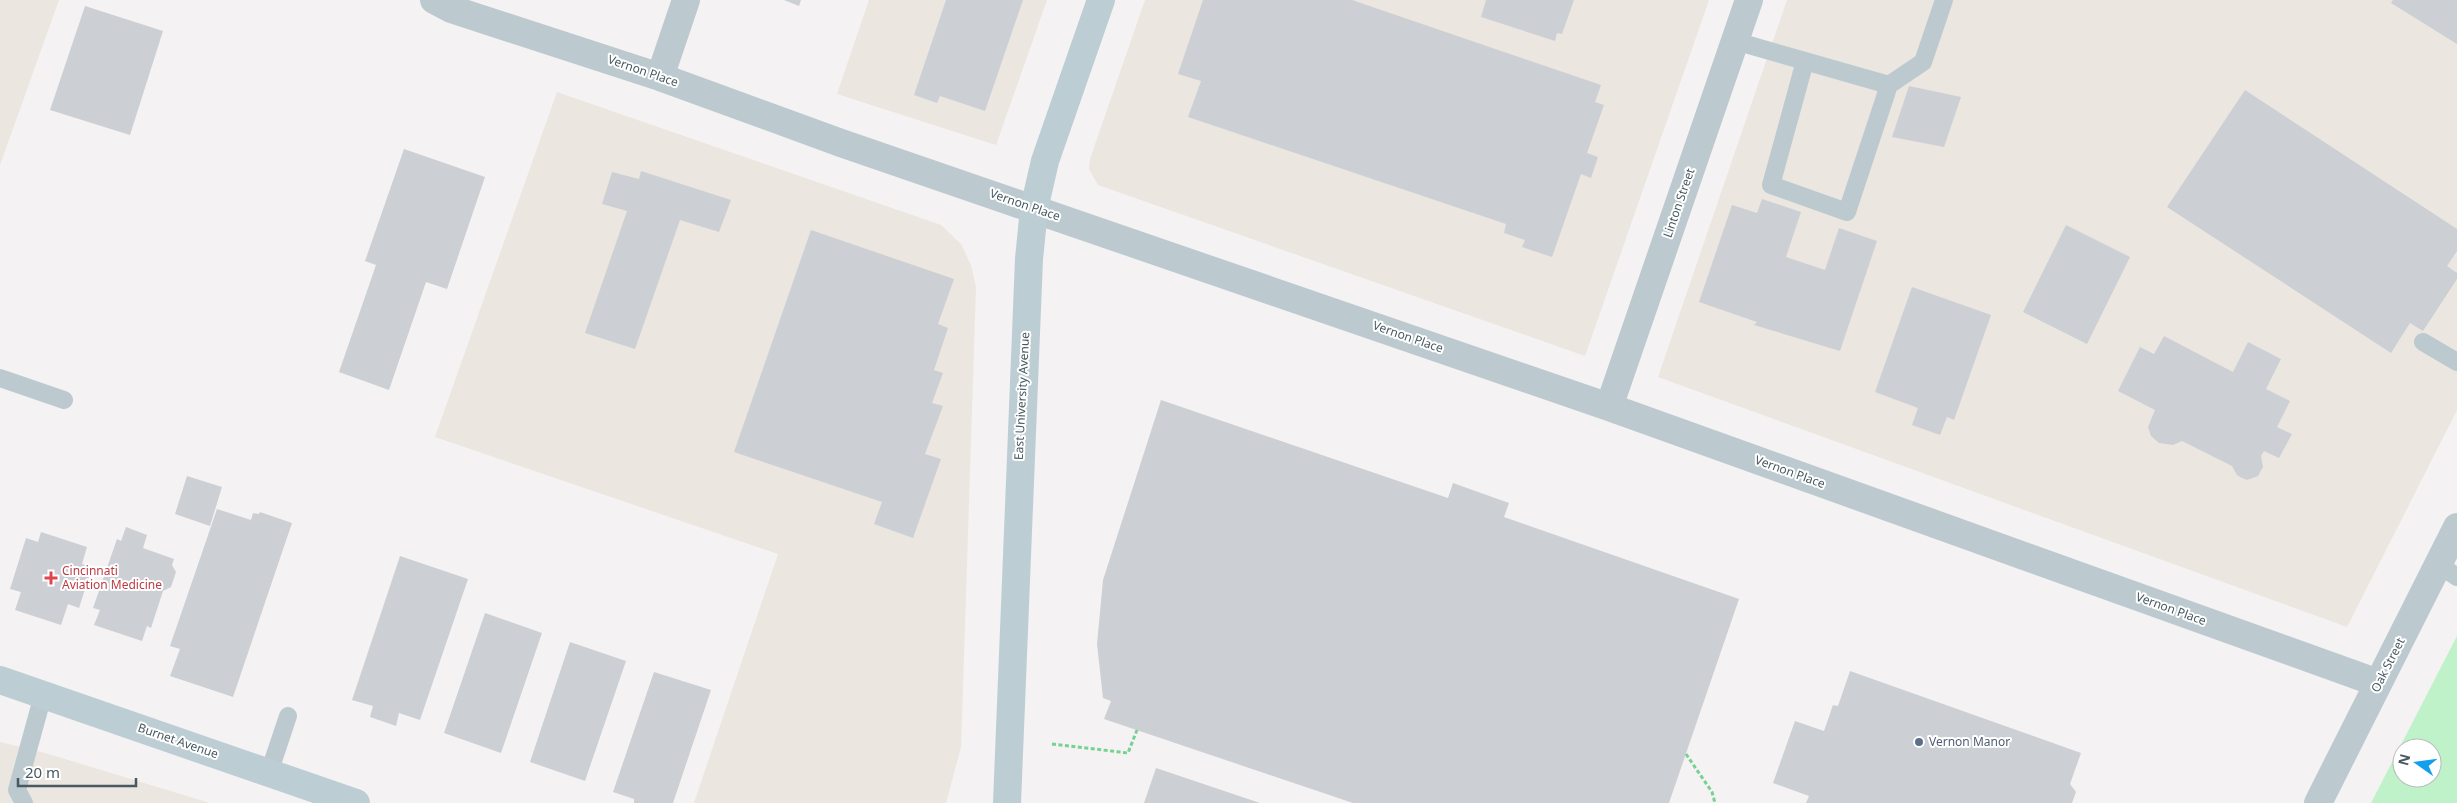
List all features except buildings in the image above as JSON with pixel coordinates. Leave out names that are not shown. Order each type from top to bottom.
[{"type":"street","name":"Vernon Place","points":[[434,0],[451,9],[660,77],[842,143],[1609,407],[2378,683]]},
{"type":"street","points":[[660,77],[686,0]]},
{"type":"street","name":"East University Avenue","points":[[1006,803],[1028,269],[1034,209],[1045,161],[1101,0]]},
{"type":"street","name":"Linton Street","points":[[1609,407],[1749,0]]},
{"type":"street","name":"Oak Street","points":[[2318,803],[2378,683],[2448,570],[2457,527]]},
{"type":"street","name":"Burnet Avenue","points":[[0,680],[356,803]]},
{"type":"lane","points":[[1806,61],[1771,185],[1847,212],[1890,85],[1923,62],[1944,0]]},
{"type":"lane","points":[[1734,41],[1890,85]]},
{"type":"lane","points":[[2423,342],[2457,362]]},
{"type":"lane","points":[[0,378],[64,400]]},
{"type":"lane","points":[[24,803],[17,790],[43,695]]},
{"type":"lane","points":[[269,773],[288,716]]},
{"type":"path","points":[[1052,744],[1128,752],[1137,730]]},
{"type":"path","points":[[1686,754],[1712,792],[1715,803]]},
{"type":"shaded area","points":[[0,0],[59,0],[0,165]]},
{"type":"shaded area","points":[[869,0],[1047,0],[996,145],[837,94]]},
{"type":"shaded area","points":[[1145,0],[1709,0],[1585,356],[1098,185],[1089,169],[1090,159]]},
{"type":"shaded area","points":[[1787,0],[2457,0],[2457,410],[2347,627],[1658,377]]},
{"type":"shaded area","points":[[557,92],[941,225],[961,244],[971,265],[976,287],[961,747],[946,803],[694,803],[778,554],[435,437]]},
{"type":"shaded area","points":[[0,742],[45,753],[210,803],[0,803]]},
{"type":"green space","points":[[2457,636],[2457,803],[2371,803],[2392,762],[2392,788],[2442,788],[2442,738],[2404,738]]},
{"type":"place","name":"Cincinnati Aviation Medicine","points":[[51,578]]},
{"type":"place","name":"Vernon Manor","points":[[1919,742]]}]
